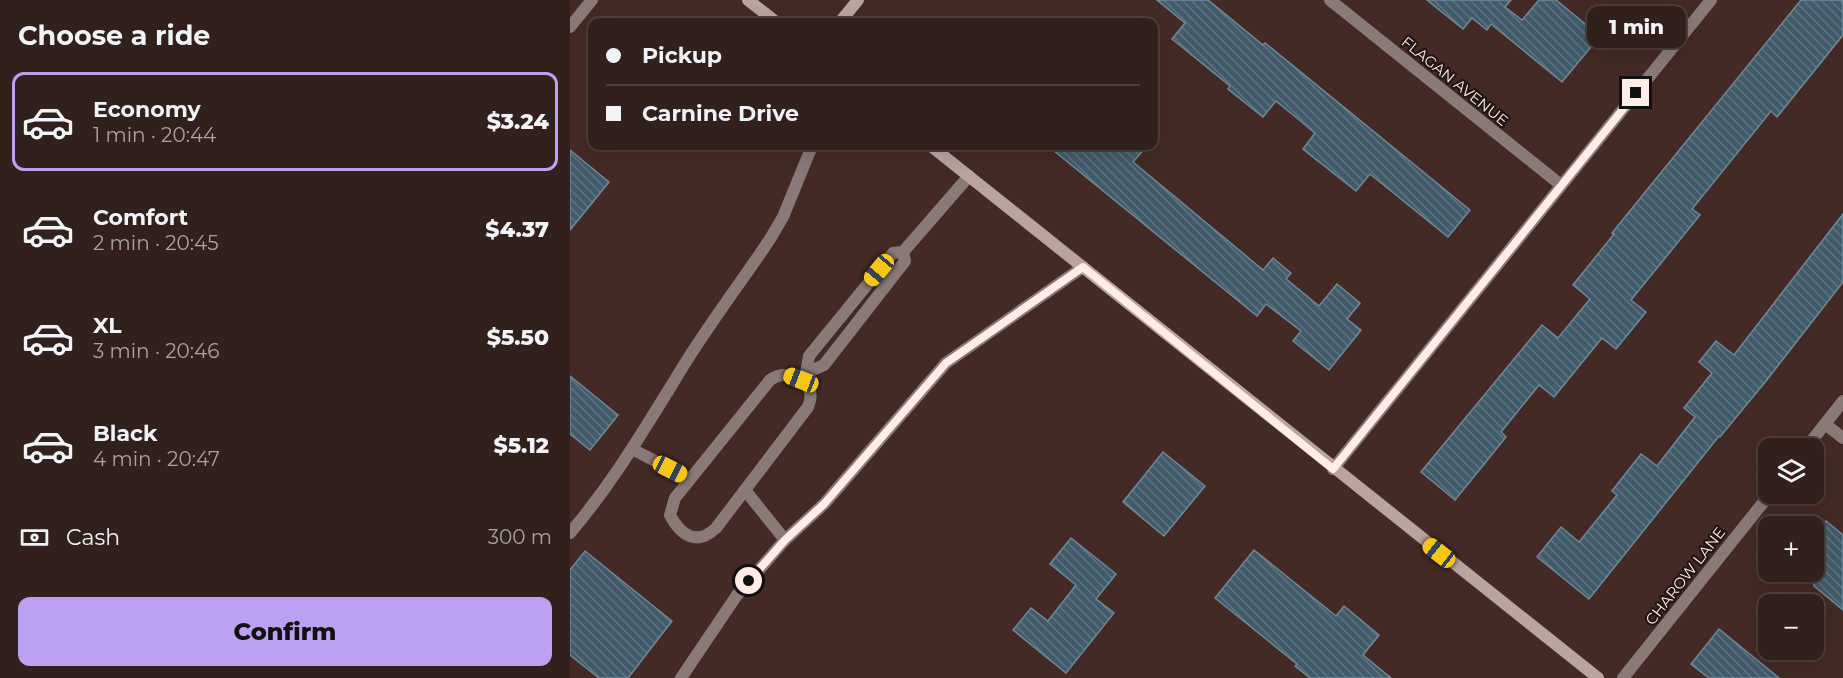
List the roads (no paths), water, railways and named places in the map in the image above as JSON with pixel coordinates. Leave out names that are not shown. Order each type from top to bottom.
[{"type":"street","points":[[570,27],[592,0]]},
{"type":"street","points":[[748,0],[771,18]]},
{"type":"street","points":[[843,18],[858,0]]},
{"type":"street","name":"FLAGAN AVENUE","points":[[1330,0],[1562,185]]},
{"type":"street","points":[[1333,469],[1710,0]]},
{"type":"street","points":[[570,533],[598,500],[673,382],[770,239],[787,208],[810,150]]},
{"type":"street","points":[[936,150],[1333,469],[1598,678]]},
{"type":"street","points":[[804,376],[812,397],[808,407],[707,536],[685,535],[676,527],[670,515],[675,498],[690,479],[770,380],[786,374],[804,376],[824,365],[905,261],[903,252],[969,176]]},
{"type":"street","points":[[681,678],[737,595],[785,540],[824,504],[946,363],[1083,267]]},
{"type":"street","points":[[1814,438],[1843,401]]},
{"type":"street","points":[[1825,424],[1843,438]]},
{"type":"street","points":[[632,449],[690,479]]},
{"type":"street","points":[[745,490],[785,540]]},
{"type":"street","name":"CHAROW LANE","points":[[1623,678],[1762,504]]}]
